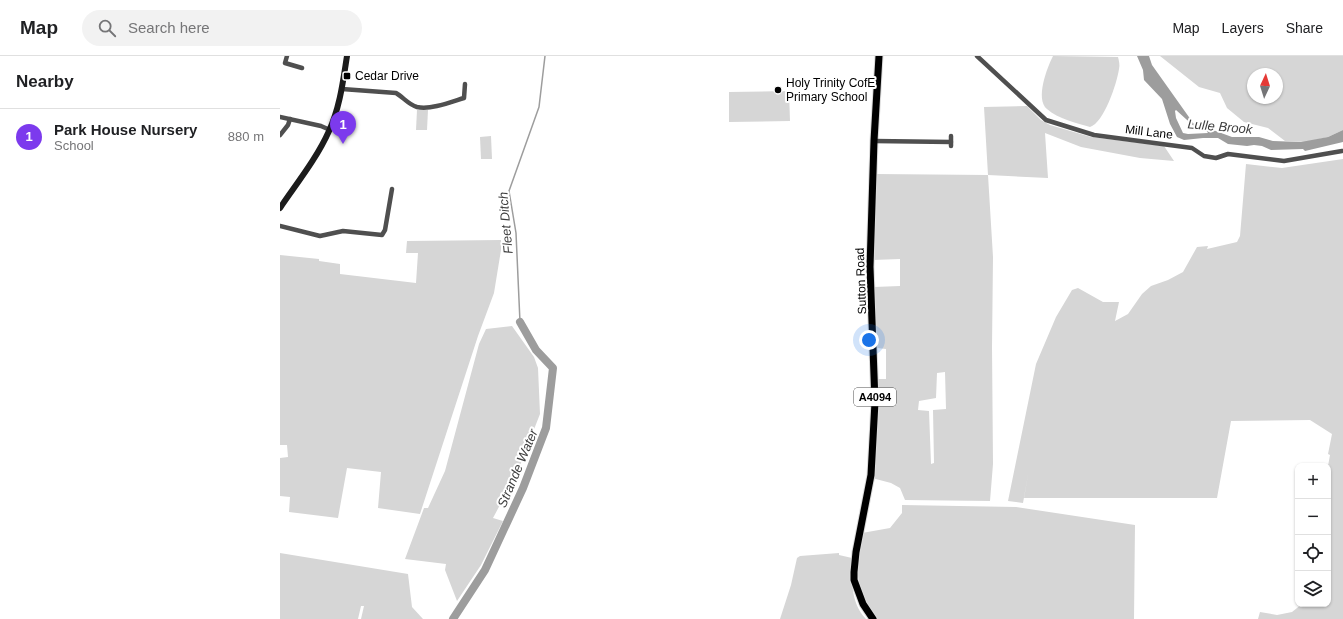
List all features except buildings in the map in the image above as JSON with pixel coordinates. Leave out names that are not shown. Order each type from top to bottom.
[{"type":"main road","points":[[280,208],[320,148],[330,130],[337,111],[347,56]]},
{"type":"main road","name":"Sutton Road","points":[[873,619],[863,604],[854,580],[854,572],[856,552],[871,476],[875,402],[870,267],[874,141],[879,56]]},
{"type":"street","points":[[285,63],[287,56]]},
{"type":"street","name":"Mill Lane","points":[[977,56],[1046,120],[1094,135],[1192,148],[1204,156],[1216,158],[1228,154],[1284,161],[1342,151]]},
{"type":"street","points":[[280,61],[302,68]]},
{"type":"street","points":[[342,88],[396,93],[403,97],[409,104],[418,107],[440,106],[464,98],[465,84]]},
{"type":"street","points":[[280,117],[321,126],[330,130]]},
{"type":"street","points":[[280,135],[288,125],[290,119]]},
{"type":"street","points":[[874,141],[951,144],[950,136]]},
{"type":"street","points":[[280,226],[320,236],[342,231],[382,235],[385,230],[392,189]]},
{"type":"shaded area","points":[[1053,56],[1118,57],[1118,75],[1109,102],[1100,118],[1090,127],[1068,120],[1051,112],[1044,104],[1042,98],[1043,83]]},
{"type":"shaded area","points":[[1137,56],[1149,56],[1152,65],[1196,127],[1205,127],[1232,137],[1259,137],[1273,141],[1301,142],[1328,137],[1343,130],[1343,142],[1305,151],[1303,149],[1271,150],[1262,146],[1228,144],[1218,138],[1184,140],[1177,137],[1170,124],[1162,99],[1144,80],[1143,70]],"holes":[[[1176,110],[1197,129],[1205,129],[1208,133],[1183,133],[1176,118],[1175,111]]]},
{"type":"shaded area","points":[[1160,56],[1343,56],[1343,130],[1328,137],[1306,142],[1285,141],[1268,128],[1244,122],[1227,108],[1220,93],[1199,87]]},
{"type":"shaded area","name":"Holy Trinity CofE Primary School","points":[[789,91],[790,121],[729,122],[729,92]]},
{"type":"shaded area","points":[[1027,106],[1041,120],[1050,125],[1091,137],[1164,146],[1174,161],[1140,158],[1081,147],[1045,133],[1048,178],[988,175],[984,107]]},
{"type":"shaded area","points":[[417,110],[428,110],[427,130],[416,130]]},
{"type":"shaded area","points":[[491,136],[492,159],[481,159],[480,137]]},
{"type":"shaded area","points":[[1343,159],[1343,619],[1258,619],[1260,612],[1277,615],[1292,612],[1298,607],[1331,607],[1331,463],[1329,463],[1330,455],[1328,454],[1332,434],[1310,420],[1231,421],[1217,498],[1024,498],[1029,469],[1023,503],[1008,501],[1036,364],[1056,317],[1072,290],[1078,288],[1103,302],[1119,302],[1115,321],[1128,314],[1142,294],[1151,286],[1168,280],[1183,272],[1197,247],[1208,246],[1207,249],[1237,242],[1240,236],[1246,164],[1282,168]]},
{"type":"shaded area","points":[[875,174],[988,175],[993,257],[993,464],[990,501],[905,500],[900,488],[891,483],[872,478],[878,379],[886,379],[886,349],[877,348],[874,287],[900,286],[900,259],[873,260]],"holes":[[[945,372],[946,409],[933,410],[934,463],[931,464],[929,411],[918,410],[919,401],[936,398],[937,373]]]},
{"type":"shaded area","points":[[501,240],[501,250],[494,293],[478,336],[420,514],[378,508],[381,472],[347,468],[338,518],[289,512],[290,497],[280,496],[280,458],[288,457],[287,445],[280,445],[280,255],[319,259],[319,261],[340,264],[340,274],[416,283],[418,253],[406,253],[407,241]]},
{"type":"shaded area","points":[[512,326],[534,357],[538,368],[540,414],[517,473],[493,518],[503,521],[481,565],[457,601],[445,570],[446,564],[405,559],[424,508],[428,508],[445,471],[479,344],[486,329]]},
{"type":"shaded area","points":[[902,505],[1016,507],[1135,525],[1134,619],[877,619],[864,598],[858,578],[858,557],[862,533],[890,528],[902,513]]},
{"type":"shaded area","points":[[280,553],[408,574],[412,607],[423,619],[361,619],[364,606],[361,606],[358,619],[280,619]]},
{"type":"shaded area","points":[[839,553],[839,555],[852,558],[853,590],[857,605],[866,619],[780,619],[791,585],[797,558],[800,556]]},
{"type":"waterway","name":"Fleet Ditch","points":[[520,322],[516,233],[509,191],[539,107],[545,56]]},
{"type":"waterway","name":"Strande Water","points":[[453,619],[485,570],[523,488],[546,428],[553,368],[536,350],[520,322]]},
{"type":"place","name":"Cedar Drive","points":[[347,76]]},
{"type":"place","name":"Holy Trinity CofE Primary School","points":[[778,90]]},
{"type":"place","name":"Park House Nursery","points":[[343,144]]},
{"type":"water label","name":"Lulle Brook","points":[[1220,126]]}]
